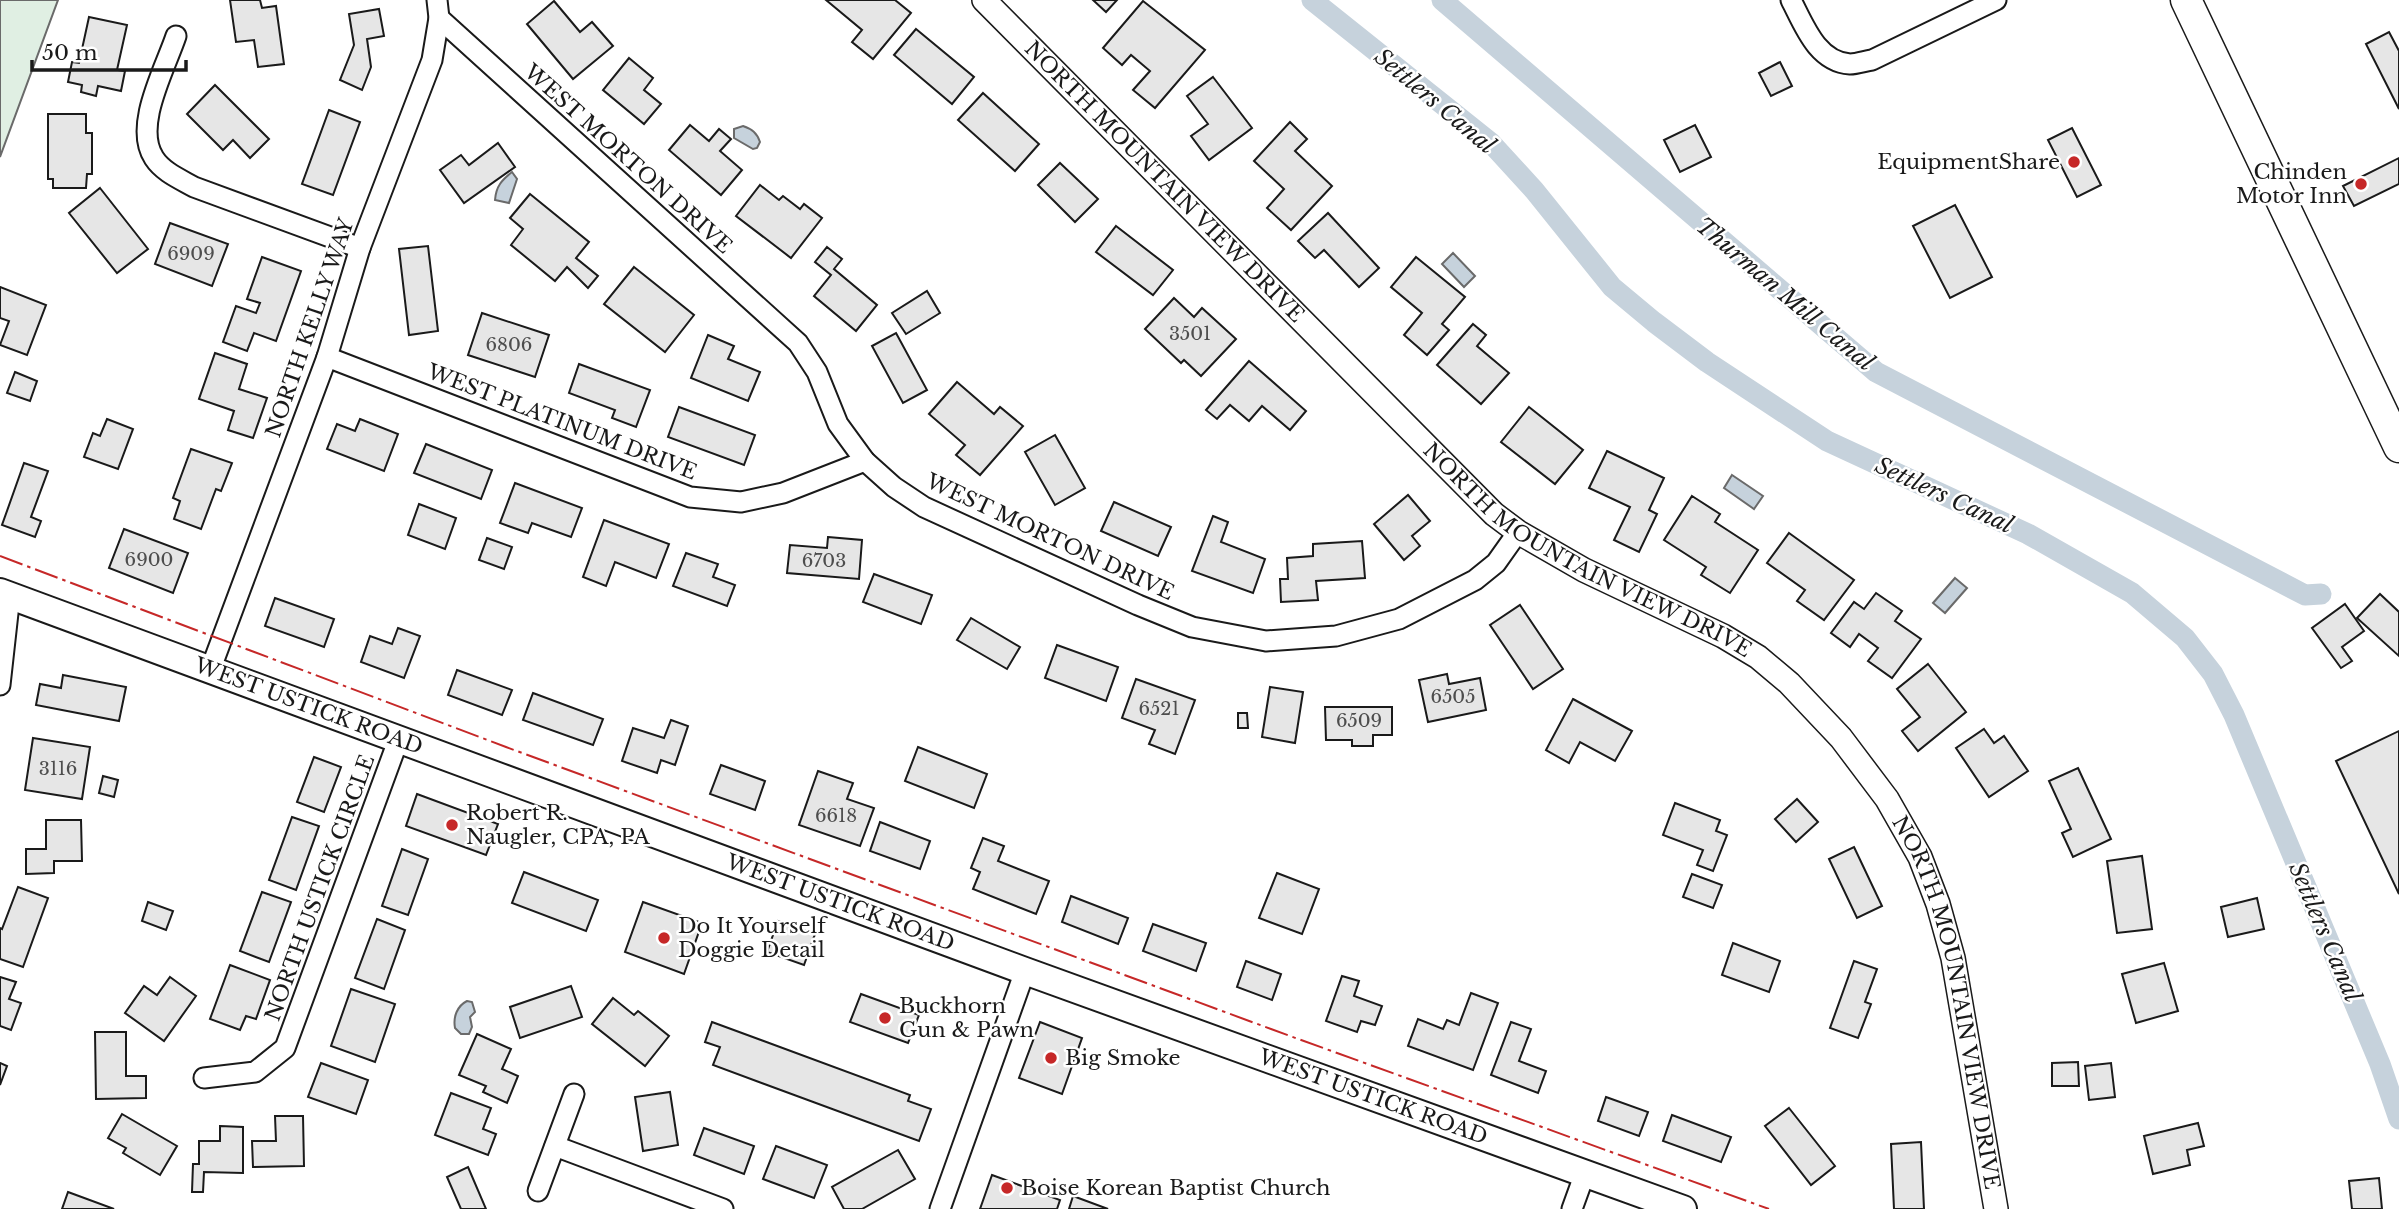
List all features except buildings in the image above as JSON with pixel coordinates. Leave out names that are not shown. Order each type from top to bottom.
[{"type":"main road","points":[[2186,0],[2399,447]]},
{"type":"main road","name":"WEST USTICK ROAD","points":[[5,594],[1025,971],[1683,1209]]},
{"type":"street","name":"NORTH MOUNTAIN VIEW DRIVE","points":[[984,0],[1494,514],[1518,532],[1584,570],[1723,636],[1758,657],[1789,682],[1841,738],[1887,799],[1920,857],[1938,904],[1950,947],[1996,1209]]},
{"type":"street","points":[[1791,0],[1809,35],[1822,52],[1850,64],[1872,60],[1996,0]]},
{"type":"street","name":"WEST MORTON DRIVE","points":[[438,9],[798,343],[817,372],[838,424],[865,461],[894,487],[924,508],[1192,627],[1266,641],[1336,636],[1399,619],[1475,580],[1496,563],[1518,532]]},
{"type":"street","name":"NORTH KELLY WAY","points":[[211,668],[327,356],[360,248],[432,60],[438,9]]},
{"type":"street","points":[[176,36],[148,113],[146,136],[154,158],[170,174],[194,187],[360,248]]},
{"type":"street","name":"WEST PLATINUM DRIVE","points":[[327,356],[690,496],[741,502],[783,493],[865,461]]},
{"type":"street","points":[[0,685],[5,594]]},
{"type":"street","name":"NORTH USTICK CIRCLE","points":[[204,1078],[255,1072],[285,1048],[399,738]]},
{"type":"street","points":[[940,1209],[1025,971]]},
{"type":"street","points":[[538,1191],[574,1094]]},
{"type":"street","points":[[555,1146],[723,1209]]},
{"type":"street","points":[[1573,1209],[1585,1173]]},
{"type":"green space","points":[[0,0],[58,0],[0,157]]},
{"type":"shaded area","points":[[743,126],[757,136],[760,142],[757,148],[753,149],[734,138],[734,129]]},
{"type":"shaded area","points":[[512,172],[517,179],[509,203],[495,200],[500,184]]},
{"type":"shaded area","points":[[1453,253],[1475,276],[1464,287],[1442,264]]},
{"type":"shaded area","points":[[1732,475],[1763,496],[1754,509],[1724,488]]},
{"type":"shaded area","points":[[1955,578],[1967,588],[1945,613],[1933,603]]},
{"type":"shaded area","points":[[467,1001],[472,1002],[475,1012],[470,1017],[472,1027],[469,1034],[461,1034],[455,1028],[455,1016]]},
{"type":"waterway","name":"Settlers Canal","points":[[1312,0],[1491,143],[1534,190],[1612,287],[1707,362],[1827,441],[2028,534],[2132,593],[2185,638],[2213,674],[2234,715],[2380,1064],[2399,1119]]},
{"type":"waterway","name":"Thurman Mill Canal","points":[[1442,0],[1876,372],[2305,595],[2321,594]]},
{"type":"power","points":[[0,556],[506,747],[1769,1209]]},
{"type":"place","name":"EquipmentShare","points":[[2074,162]]},
{"type":"place","name":"Chinden Motor Inn","points":[[2361,184]]},
{"type":"place","name":"Robert R. Naugler, CPA, PA","points":[[452,825]]},
{"type":"place","name":"Do It Yourself Doggie Detail","points":[[664,938]]},
{"type":"place","name":"Buckhorn Gun & Pawn","points":[[885,1018]]},
{"type":"place","name":"Big Smoke","points":[[1051,1058]]},
{"type":"place","name":"Boise Korean Baptist Church","points":[[1007,1188]]}]
